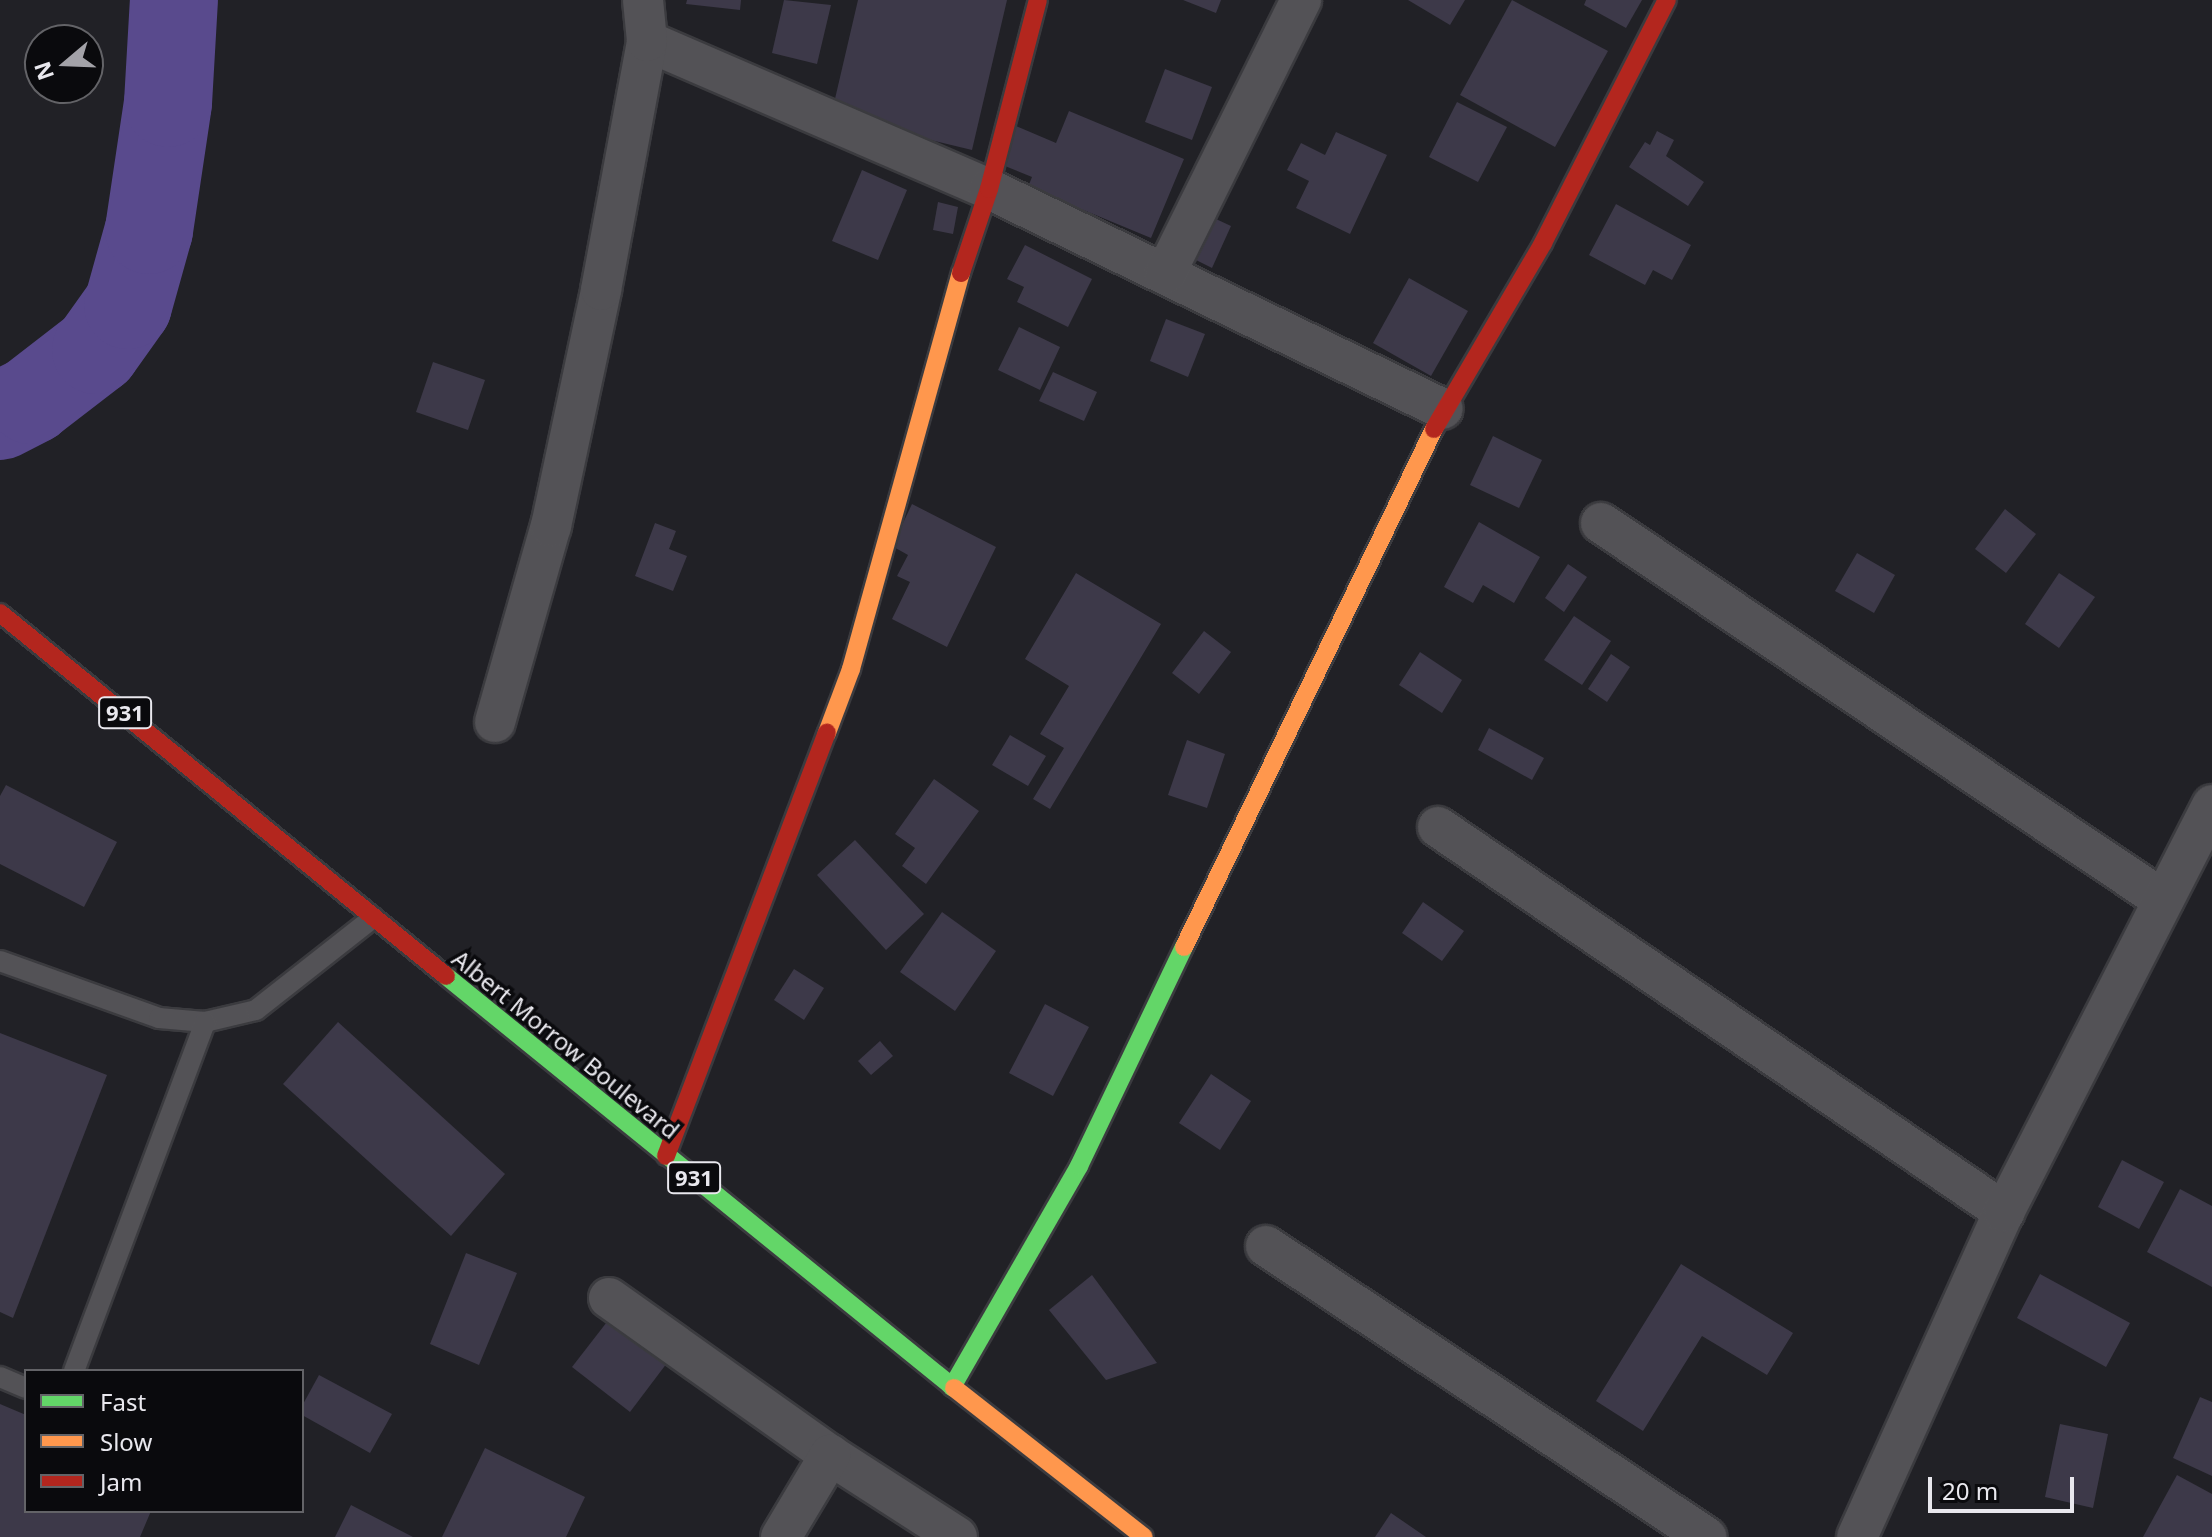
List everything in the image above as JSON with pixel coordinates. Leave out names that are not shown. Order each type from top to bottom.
[{"type":"main road","points":[[666,1156],[851,669],[945,322],[989,189],[1038,0]]},
{"type":"main road","points":[[952,1387],[1079,1166],[1443,409],[1543,243],[1667,0]]},
{"type":"main road","name":"Albert Morrow Boulevard","points":[[0,613],[249,812],[373,918],[952,1387],[1144,1537]]},
{"type":"street","points":[[495,722],[551,526],[610,246],[647,41],[643,0]]},
{"type":"street","points":[[1165,274],[1301,0]]},
{"type":"street","points":[[647,41],[989,189],[1443,409]]},
{"type":"street","points":[[1601,523],[2163,900]]},
{"type":"street","points":[[1857,1537],[2004,1212],[2212,805]]},
{"type":"street","points":[[1438,827],[2004,1212]]},
{"type":"street","points":[[1266,1246],[1706,1537]]},
{"type":"street","points":[[609,1298],[830,1455],[957,1537]]},
{"type":"street","points":[[781,1537],[830,1455]]},
{"type":"lane","points":[[0,961],[159,1018],[205,1022],[256,1010],[373,918]]},
{"type":"lane","points":[[75,1369],[205,1022]]},
{"type":"lane","points":[[0,1377],[24,1387]]},
{"type":"building","points":[[687,0],[741,0],[740,10],[686,4]]},
{"type":"building","points":[[784,0],[831,5],[817,64],[772,53]]},
{"type":"building","points":[[858,0],[1007,0],[972,150],[831,116]]},
{"type":"building","points":[[1183,0],[1221,0],[1216,13]]},
{"type":"building","points":[[1408,0],[1465,0],[1450,25]]},
{"type":"building","points":[[1512,0],[1608,51],[1555,147],[1460,95]]},
{"type":"building","points":[[1586,0],[1642,0],[1626,28],[1584,5]]},
{"type":"building","points":[[1165,69],[1212,87],[1192,140],[1145,122]]},
{"type":"building","points":[[1457,102],[1507,127],[1478,182],[1429,157]]},
{"type":"building","points":[[1069,111],[1184,159],[1151,238],[1028,187],[1032,177],[1000,164],[1016,126],[1056,143]]},
{"type":"building","points":[[1657,131],[1674,140],[1666,156],[1704,182],[1688,206],[1629,167],[1645,142],[1650,145]]},
{"type":"building","points":[[1336,132],[1387,155],[1350,234],[1296,208],[1309,181],[1287,170],[1301,143],[1325,155]]},
{"type":"building","points":[[862,170],[907,190],[878,260],[832,241]]},
{"type":"building","points":[[938,202],[958,207],[953,234],[933,230]]},
{"type":"building","points":[[1616,204],[1691,245],[1672,280],[1653,270],[1645,285],[1589,255]]},
{"type":"building","points":[[1203,213],[1231,226],[1212,268],[1184,254]]},
{"type":"building","points":[[1025,245],[1092,279],[1068,327],[1017,302],[1024,287],[1007,279]]},
{"type":"building","points":[[1409,278],[1468,311],[1431,376],[1373,343]]},
{"type":"building","points":[[1166,319],[1205,334],[1188,377],[1150,361]]},
{"type":"building","points":[[1019,327],[1060,347],[1040,390],[998,370]]},
{"type":"building","points":[[433,362],[485,380],[468,430],[416,412]]},
{"type":"building","points":[[1053,372],[1097,392],[1084,421],[1039,401]]},
{"type":"building","points":[[1493,436],[1542,460],[1519,508],[1470,485]]},
{"type":"building","points":[[912,504],[996,547],[947,647],[892,619],[910,582],[897,576],[908,555],[892,546]]},
{"type":"building","points":[[2005,509],[2036,534],[2006,573],[1975,549]]},
{"type":"building","points":[[1479,522],[1540,557],[1514,603],[1483,585],[1473,603],[1444,587]]},
{"type":"building","points":[[655,523],[676,531],[669,549],[687,556],[673,591],[635,576]]},
{"type":"building","points":[[1857,553],[1895,575],[1874,613],[1835,591]]},
{"type":"building","points":[[1568,564],[1587,577],[1564,612],[1545,598]]},
{"type":"building","points":[[1076,573],[1161,624],[1050,809],[1033,799],[1064,748],[1040,734],[1069,686],[1025,659]]},
{"type":"building","points":[[2059,573],[2095,597],[2059,648],[2025,624]]},
{"type":"building","points":[[1574,616],[1611,641],[1582,685],[1544,660]]},
{"type":"building","points":[[1204,631],[1231,652],[1199,694],[1172,673]]},
{"type":"building","points":[[1420,652],[1462,680],[1442,713],[1399,685]]},
{"type":"building","points":[[1611,654],[1630,667],[1607,702],[1588,689]]},
{"type":"building","points":[[1489,728],[1544,758],[1532,780],[1478,750]]},
{"type":"building","points":[[1010,735],[1046,756],[1028,786],[992,765]]},
{"type":"building","points":[[1187,740],[1225,754],[1207,808],[1168,795]]},
{"type":"building","points":[[934,779],[979,811],[926,884],[902,866],[915,848],[895,834]]},
{"type":"building","points":[[6,785],[117,842],[84,907],[0,864],[0,796]]},
{"type":"building","points":[[855,840],[924,914],[886,950],[817,875]]},
{"type":"building","points":[[1423,902],[1464,931],[1442,961],[1402,933]]},
{"type":"building","points":[[942,912],[996,951],[955,1011],[900,972]]},
{"type":"building","points":[[794,969],[824,988],[804,1020],[774,1000]]},
{"type":"building","points":[[1045,1004],[1089,1027],[1053,1096],[1009,1073]]},
{"type":"building","points":[[338,1022],[505,1174],[451,1236],[283,1084]]},
{"type":"building","points":[[0,1033],[107,1075],[13,1318],[0,1312]]},
{"type":"building","points":[[880,1041],[893,1056],[871,1075],[858,1061]]},
{"type":"building","points":[[1211,1074],[1251,1101],[1220,1150],[1179,1123]]},
{"type":"building","points":[[2122,1160],[2164,1182],[2139,1229],[2098,1207]]},
{"type":"building","points":[[2180,1189],[2212,1206],[2212,1287],[2147,1252]]},
{"type":"building","points":[[466,1253],[517,1273],[479,1365],[430,1344]]},
{"type":"building","points":[[1681,1264],[1793,1333],[1767,1375],[1702,1336],[1643,1431],[1596,1401]]},
{"type":"building","points":[[2040,1274],[2130,1323],[2106,1367],[2017,1318]]},
{"type":"building","points":[[1092,1275],[1157,1363],[1106,1380],[1049,1310]]},
{"type":"building","points":[[610,1318],[667,1363],[630,1412],[572,1367]]},
{"type":"building","points":[[319,1375],[392,1414],[370,1453],[304,1416],[304,1402]]},
{"type":"building","points":[[2200,1397],[2212,1402],[2212,1476],[2173,1458]]},
{"type":"building","points":[[0,1404],[24,1414],[24,1513],[150,1513],[140,1537],[0,1537]]},
{"type":"building","points":[[2060,1424],[2108,1434],[2093,1508],[2045,1497]]},
{"type":"building","points":[[485,1448],[585,1497],[566,1537],[442,1537]]},
{"type":"building","points":[[2177,1475],[2212,1494],[2212,1537],[2143,1537]]},
{"type":"building","points":[[351,1505],[413,1537],[335,1537]]},
{"type":"building","points":[[1391,1513],[1426,1537],[1375,1537]]},
{"type":"waterway","points":[[0,416],[31,400],[96,350],[128,305],[149,230],[168,103],[174,0]]},
{"type":"traffic: fast","points":[[952,1387],[1079,1166],[1184,947]]},
{"type":"traffic: fast","points":[[446,976],[954,1388]]},
{"type":"traffic: slow","points":[[827,733],[851,669],[961,273]]},
{"type":"traffic: slow","points":[[1184,947],[1434,429]]},
{"type":"traffic: slow","points":[[954,1388],[1144,1537]]},
{"type":"traffic: jam","points":[[961,273],[989,189],[1038,0]]},
{"type":"traffic: jam","points":[[1434,429],[1543,243],[1667,0]]},
{"type":"traffic: jam","points":[[0,613],[446,976]]},
{"type":"traffic: jam","points":[[666,1156],[827,733]]}]
